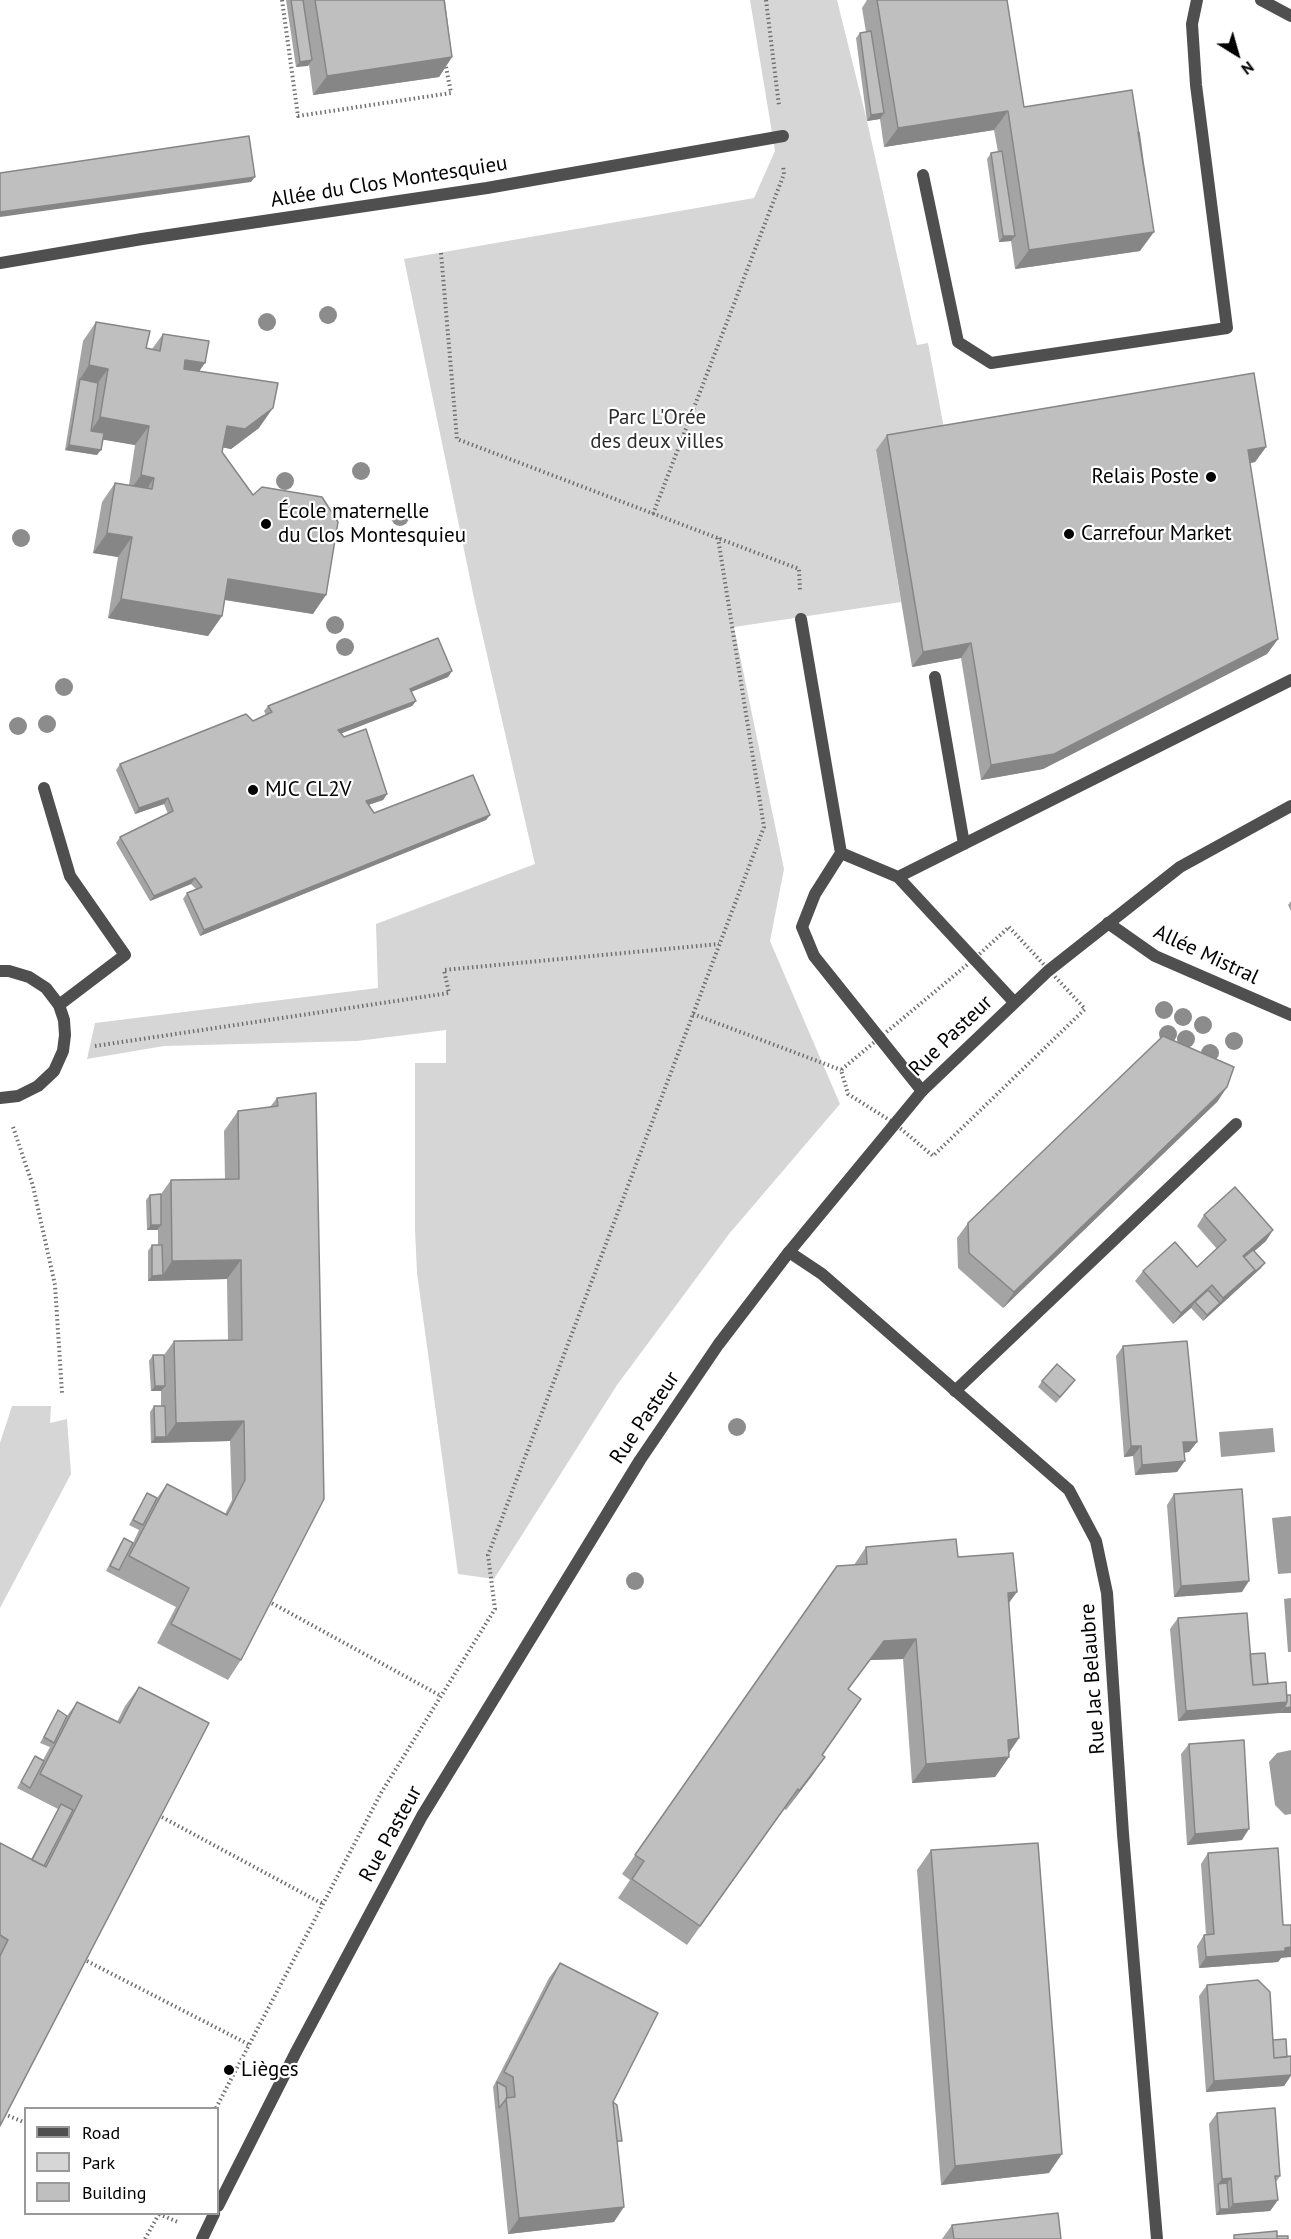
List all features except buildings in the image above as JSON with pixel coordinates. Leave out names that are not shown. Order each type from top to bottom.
[{"type":"street","points":[[923,174],[958,342],[992,363],[1227,328],[1196,85],[1192,24],[1197,0]]},
{"type":"street","points":[[1261,0],[1291,16]]},
{"type":"street","name":"Allée du Clos Montesquieu","points":[[0,263],[154,237],[498,186],[783,136]]},
{"type":"street","points":[[801,619],[841,853],[815,894],[802,927],[814,956],[922,1091]]},
{"type":"street","points":[[935,676],[964,844]]},
{"type":"street","points":[[898,877],[1291,680]]},
{"type":"street","points":[[44,788],[70,876],[125,955],[58,1005]]},
{"type":"street","name":"Rue Pasteur","points":[[219,2204],[292,2060],[418,1823],[640,1460],[718,1345],[789,1252],[922,1091],[1014,1002],[1108,923],[1180,867],[1291,806]]},
{"type":"street","points":[[841,853],[898,877],[1014,1002]]},
{"type":"street","name":"Allée Mistral","points":[[1108,923],[1155,956],[1291,1015]]},
{"type":"street","points":[[0,971],[9,971],[29,977],[46,988],[58,1005],[64,1020],[63,1051],[54,1071],[38,1086],[18,1096],[2,1098]]},
{"type":"street","points":[[955,1391],[1236,1124]]},
{"type":"street","name":"Rue Jac Belaubre","points":[[789,1252],[822,1274],[1069,1490],[1096,1540],[1107,1593],[1124,1846],[1157,2239]]},
{"type":"street","points":[[202,2239],[214,2215]]},
{"type":"path","points":[[282,0],[298,116],[451,93],[446,67]]},
{"type":"path","points":[[653,514],[784,174],[783,136],[766,0]]},
{"type":"path","points":[[441,254],[457,439],[799,569],[801,619]]},
{"type":"path","points":[[217,2107],[381,1793],[495,1609],[488,1555],[764,827],[718,538]]},
{"type":"path","points":[[63,1051],[448,993],[444,970],[719,944]]},
{"type":"path","points":[[693,1014],[841,1070]]},
{"type":"path","points":[[2,1098],[33,1186],[55,1285],[62,1393]]},
{"type":"path","points":[[268,1601],[441,1696]]},
{"type":"path","points":[[158,1815],[323,1904]]},
{"type":"path","points":[[83,1959],[250,2045]]},
{"type":"path","points":[[3,2113],[24,2122]]},
{"type":"path","points":[[145,2239],[158,2215]]},
{"type":"green space","name":"Parc L'Orée des deux villes","points":[[750,0],[837,0],[867,121],[917,345],[928,343],[946,439],[876,450],[901,602],[734,627],[784,869],[770,941],[840,1104],[729,1234],[617,1385],[494,1579],[458,1574],[417,1273],[415,1230],[415,1063],[446,1063],[446,1030],[357,1041],[164,1046],[87,1059],[95,1023],[378,988],[376,924],[535,864],[474,598],[404,259],[754,198],[775,151]]},
{"type":"green space","points":[[12,1406],[51,1406],[50,1423],[67,1419],[71,1474],[0,1608],[0,1443]]},
{"type":"shaded area","points":[[1273,1428],[1275,1452],[1221,1457],[1219,1432]]},
{"type":"shaded area","points":[[1291,1516],[1291,1573],[1278,1574],[1272,1518]]},
{"type":"shaded area","points":[[1291,1598],[1291,1652],[1288,1652],[1284,1599]]},
{"type":"shaded area","points":[[1291,1750],[1291,1814],[1285,1815],[1275,1805],[1269,1762],[1277,1753]]},
{"type":"place","name":"Relais Poste","points":[[1211,477]]},
{"type":"place","name":"École maternelle du Clos Montesquieu","points":[[266,524]]},
{"type":"place","name":"Carrefour Market","points":[[1069,534]]},
{"type":"place","name":"MJC CL2V","points":[[253,790]]},
{"type":"place","name":"Lièges","points":[[229,2070]]}]
